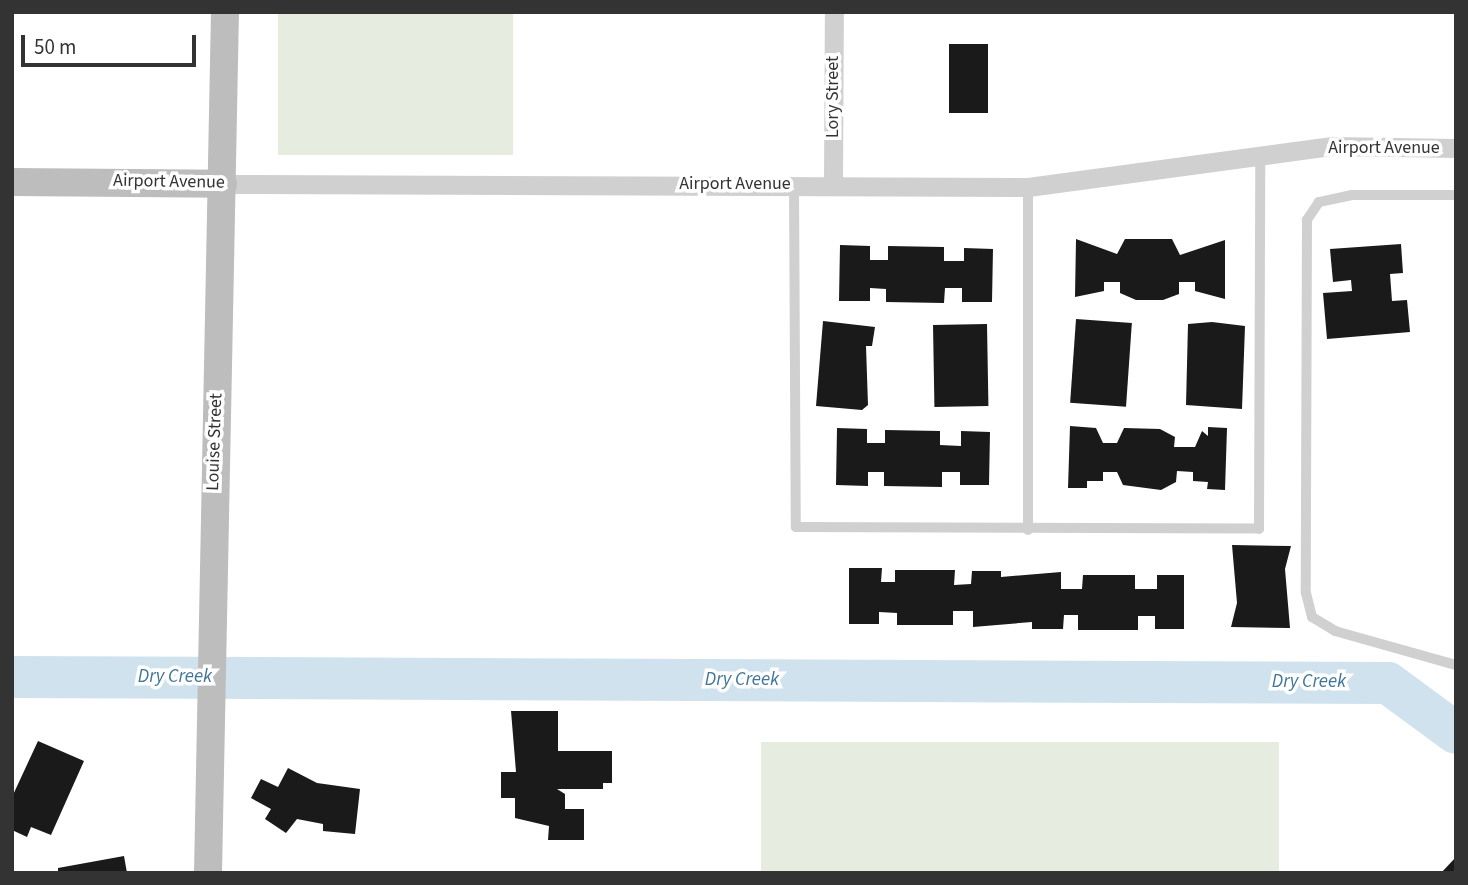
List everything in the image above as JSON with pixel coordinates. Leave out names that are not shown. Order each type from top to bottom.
[{"type":"street","name":"Louise Street","points":[[208,873],[207,712],[223,184],[225,12]]},
{"type":"street","name":"Lory Street","points":[[833,182],[834,12]]},
{"type":"street","name":"Airport Avenue","points":[[12,182],[833,182],[1028,187],[1332,146],[1456,148]]},
{"type":"lane","points":[[794,184],[796,527],[1259,529],[1260,157]]},
{"type":"lane","points":[[1028,187],[1028,530]]},
{"type":"lane","points":[[1456,195],[1352,195],[1320,202],[1307,220],[1306,579],[1312,617],[1335,631],[1456,665]]},
{"type":"shaded area","points":[[278,12],[513,12],[513,155],[278,155]]},
{"type":"shaded area","points":[[761,742],[1279,742],[1279,873],[761,873]]},
{"type":"building","points":[[949,44],[988,44],[988,113],[949,113]]},
{"type":"building","points":[[1076,239],[1117,254],[1125,239],[1172,239],[1180,255],[1225,240],[1225,299],[1195,291],[1195,282],[1179,282],[1179,294],[1163,300],[1136,300],[1120,293],[1120,282],[1104,282],[1104,291],[1075,297]]},
{"type":"building","points":[[1401,244],[1403,273],[1390,274],[1392,301],[1407,300],[1410,332],[1327,339],[1323,293],[1352,291],[1351,280],[1333,282],[1330,249]]},
{"type":"building","points":[[840,245],[870,246],[870,260],[888,260],[888,246],[944,247],[944,261],[964,261],[964,248],[993,249],[992,302],[962,302],[962,288],[945,288],[944,303],[886,302],[886,289],[870,288],[870,301],[839,301]]},
{"type":"building","points":[[1076,319],[1132,323],[1126,407],[1070,403]]},
{"type":"building","points":[[823,321],[875,327],[872,346],[866,346],[868,405],[862,410],[816,406]]},
{"type":"building","points":[[1212,322],[1245,326],[1242,409],[1186,405],[1188,324]]},
{"type":"building","points":[[987,324],[988,406],[934,407],[933,325]]},
{"type":"building","points":[[1070,426],[1096,428],[1103,443],[1117,443],[1124,428],[1160,429],[1175,437],[1174,447],[1195,447],[1202,431],[1208,436],[1208,427],[1227,428],[1225,490],[1207,489],[1208,482],[1193,481],[1193,472],[1177,471],[1176,482],[1161,490],[1123,485],[1117,472],[1103,472],[1103,481],[1087,481],[1087,488],[1068,488]]},
{"type":"building","points":[[837,428],[867,429],[867,443],[885,443],[885,430],[940,431],[940,445],[961,446],[961,431],[990,432],[989,485],[960,485],[960,472],[942,472],[942,487],[884,486],[884,472],[868,472],[868,486],[836,485]]},
{"type":"building","points":[[1232,545],[1291,546],[1285,569],[1290,628],[1231,627],[1237,603]]},
{"type":"building","points":[[849,568],[882,568],[881,582],[895,582],[895,570],[955,570],[954,585],[971,584],[972,571],[1001,571],[1001,577],[1061,572],[1061,589],[1082,589],[1083,575],[1135,575],[1135,589],[1157,589],[1157,575],[1184,575],[1184,629],[1155,629],[1155,616],[1138,616],[1138,630],[1078,630],[1078,615],[1064,615],[1063,629],[1032,629],[1032,622],[973,627],[973,611],[953,611],[953,625],[897,625],[897,613],[879,612],[879,624],[849,624]]},
{"type":"building","points":[[511,711],[558,711],[558,751],[612,751],[612,783],[603,783],[603,789],[557,789],[565,794],[565,809],[584,809],[584,840],[548,840],[549,826],[515,818],[515,798],[501,798],[501,772],[516,772]]},
{"type":"building","points":[[38,741],[84,761],[51,835],[31,827],[27,837],[12,830],[12,797]]},
{"type":"building","points":[[288,768],[317,783],[360,789],[355,834],[323,831],[323,824],[297,819],[286,833],[265,819],[271,809],[251,798],[261,779],[278,787]]},
{"type":"building","points":[[124,856],[127,873],[58,873],[58,868]]},
{"type":"building","points":[[1456,857],[1456,873],[1441,873]]},
{"type":"waterway","name":"Dry Creek","points":[[12,677],[1388,683],[1456,733]]}]
